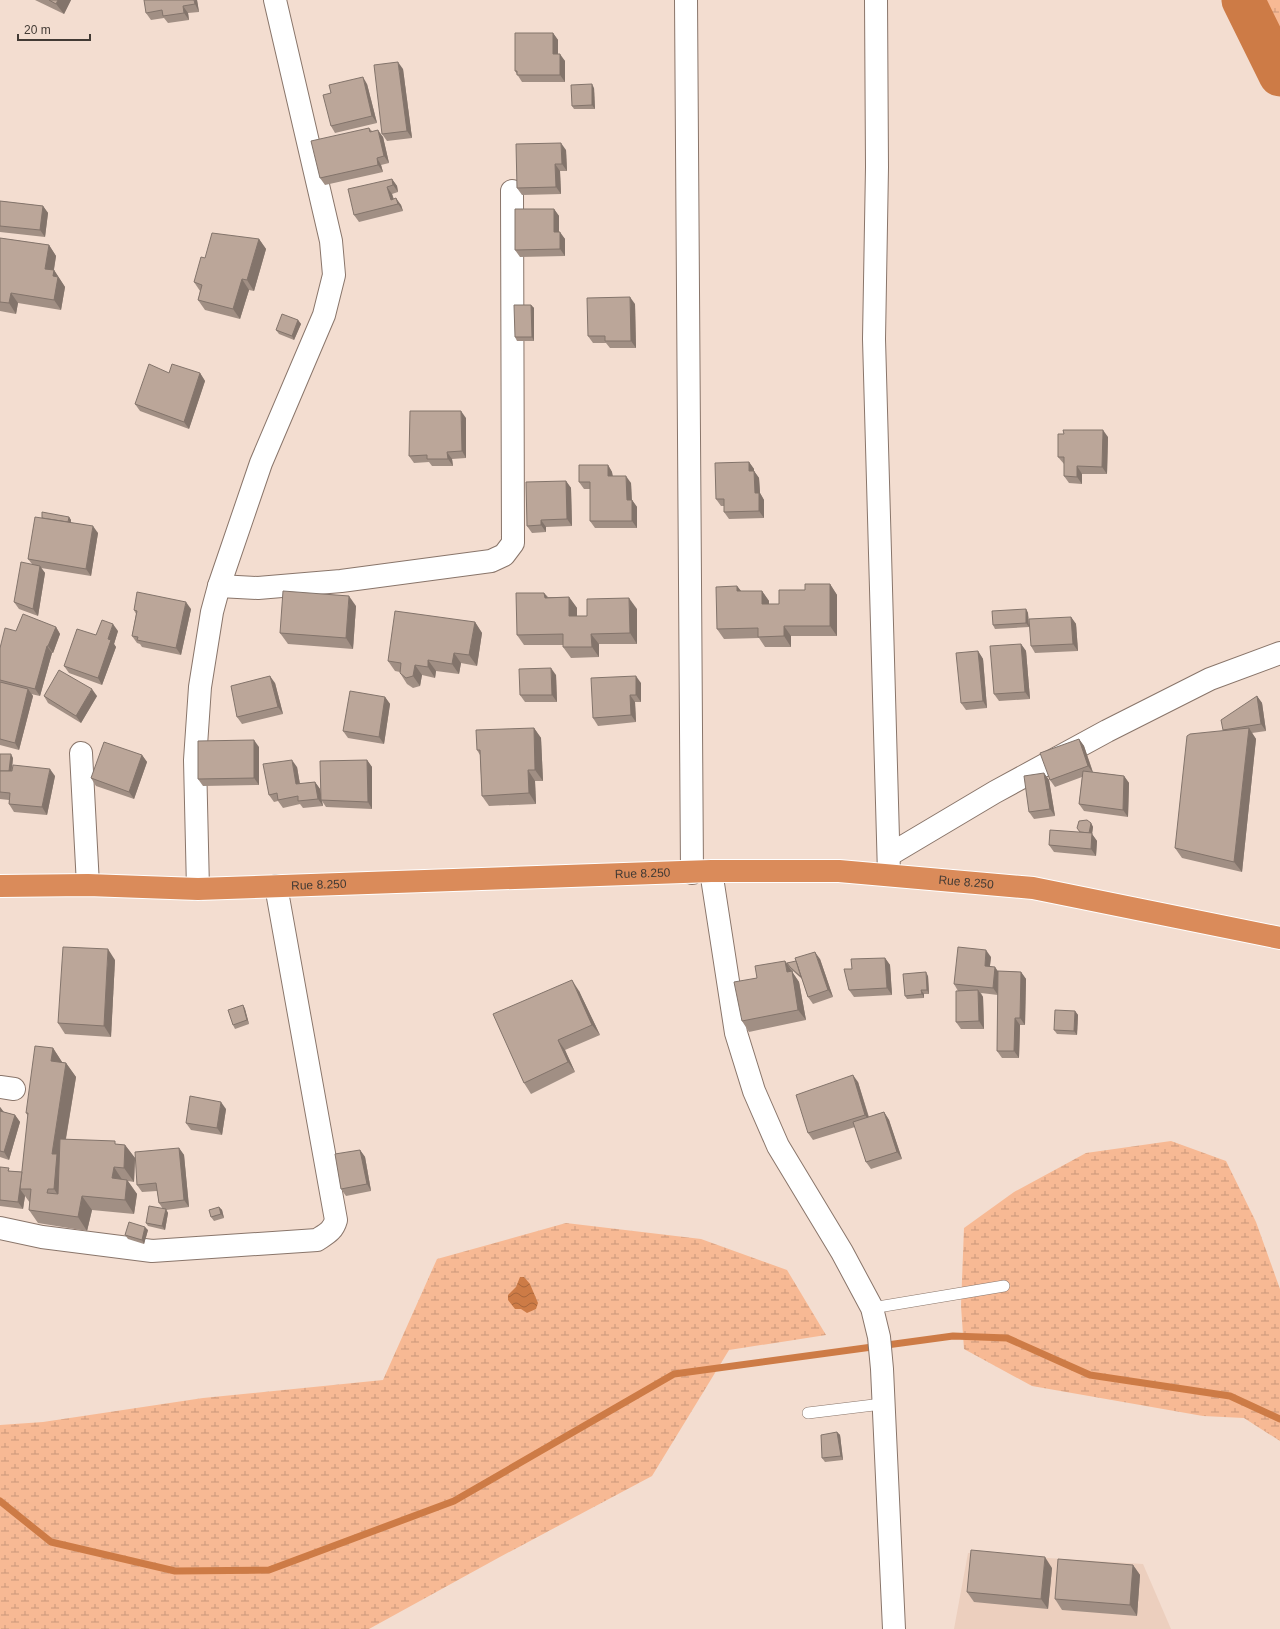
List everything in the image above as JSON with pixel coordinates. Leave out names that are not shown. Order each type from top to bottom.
[{"type":"highway","name":"Rue 8.250","points":[[0,886],[88,885],[198,889],[702,872],[839,871],[889,865],[1033,888],[1280,938]]},
{"type":"street","points":[[198,889],[195,760],[200,686],[212,612],[219,586],[260,463],[324,315],[334,275],[331,241],[275,0]]},
{"type":"street","points":[[686,0],[702,872],[736,1033],[754,1091],[778,1146],[842,1252],[872,1308],[879,1337],[882,1369],[882,1404],[894,1629]]},
{"type":"street","points":[[876,0],[878,167],[874,339],[889,865]]},
{"type":"street","points":[[219,586],[258,588],[341,581],[491,562],[504,554],[512,542],[512,191]]},
{"type":"street","points":[[889,865],[995,792],[1107,731],[1210,679],[1280,653]]},
{"type":"street","points":[[81,752],[88,885]]},
{"type":"street","points":[[0,1228],[42,1237],[152,1251],[317,1240],[334,1227],[336,1220],[276,886]]},
{"type":"lane","points":[[872,1308],[1004,1286]]},
{"type":"lane","points":[[808,1413],[882,1404]]},
{"type":"shaded area","points":[[968,1553],[1143,1564],[1171,1629],[954,1629]]},
{"type":"green space","points":[[1243,0],[1280,0],[1280,75]]},
{"type":"green space","points":[[1171,1141],[1226,1161],[1256,1222],[1280,1289],[1280,1441],[1244,1418],[1203,1416],[1032,1386],[964,1349],[961,1306],[964,1228],[1014,1192],[1086,1153]]},
{"type":"green space","points":[[566,1223],[701,1239],[787,1270],[826,1335],[729,1350],[652,1476],[369,1629],[0,1629],[0,1425],[43,1422],[203,1398],[383,1380],[437,1259]]},
{"type":"water","points":[[520,1277],[524,1277],[530,1284],[538,1303],[536,1309],[527,1313],[521,1309],[515,1309],[508,1300],[508,1295],[516,1287]]},
{"type":"building","points":[[49,0],[58,0],[56,4]]},
{"type":"building","points":[[144,0],[194,0],[195,4],[183,6],[184,13],[163,16],[162,10],[146,13]]},
{"type":"building","points":[[515,33],[553,33],[553,54],[560,54],[560,75],[517,75],[517,71],[515,71]]},
{"type":"building","points":[[398,62],[407,131],[382,134],[374,65]]},
{"type":"building","points":[[363,77],[372,116],[331,126],[323,95],[331,93],[329,85]]},
{"type":"building","points":[[592,84],[592,105],[572,106],[571,85]]},
{"type":"building","points":[[369,128],[370,132],[378,130],[384,156],[377,158],[378,165],[320,178],[311,141]]},
{"type":"building","points":[[561,143],[562,164],[555,164],[556,187],[517,188],[516,144]]},
{"type":"building","points":[[392,179],[393,185],[387,187],[391,200],[396,198],[398,204],[354,215],[348,189]]},
{"type":"building","points":[[0,201],[43,206],[40,230],[0,226]]},
{"type":"building","points":[[515,209],[554,209],[554,232],[560,232],[560,249],[515,250]]},
{"type":"building","points":[[212,233],[259,239],[247,280],[242,279],[233,309],[198,300],[202,285],[194,282],[201,257],[205,258]]},
{"type":"building","points":[[0,238],[49,245],[45,269],[54,270],[53,276],[58,277],[54,300],[11,293],[9,303],[0,302]]},
{"type":"building","points":[[630,297],[631,341],[605,341],[605,336],[588,336],[587,298]]},
{"type":"building","points":[[514,305],[531,305],[532,337],[515,337]]},
{"type":"building","points":[[282,314],[298,320],[292,336],[276,330]]},
{"type":"building","points":[[149,364],[169,373],[172,364],[200,373],[184,422],[135,404]]},
{"type":"building","points":[[410,411],[461,411],[462,451],[447,452],[448,459],[427,459],[427,455],[409,456]]},
{"type":"building","points":[[1063,430],[1103,430],[1102,467],[1077,466],[1077,477],[1064,476],[1064,457],[1058,457],[1058,434],[1064,434]]},
{"type":"building","points":[[749,462],[749,471],[754,471],[755,493],[759,493],[759,511],[724,512],[724,499],[716,499],[715,463]]},
{"type":"building","points":[[579,465],[608,465],[608,476],[626,476],[627,500],[632,500],[632,521],[590,521],[590,482],[579,482]]},
{"type":"building","points":[[566,481],[567,519],[541,520],[541,525],[527,526],[526,482]]},
{"type":"building","points":[[42,512],[69,517],[68,522],[42,518]]},
{"type":"building","points":[[35,517],[93,526],[86,569],[28,559]]},
{"type":"building","points":[[21,562],[40,566],[33,609],[14,602]]},
{"type":"building","points":[[805,584],[830,584],[830,626],[784,626],[784,636],[758,637],[758,628],[717,629],[716,587],[737,586],[737,591],[762,591],[762,604],[779,604],[779,590],[805,590]]},
{"type":"building","points":[[283,591],[349,596],[346,638],[280,633]]},
{"type":"building","points":[[137,592],[186,602],[176,648],[137,640],[138,637],[132,636],[137,611],[134,610]]},
{"type":"building","points":[[516,593],[544,593],[545,598],[569,597],[569,616],[587,616],[587,599],[629,598],[630,633],[591,634],[592,647],[563,647],[563,634],[517,635]]},
{"type":"building","points":[[1026,609],[1026,623],[993,625],[992,611]]},
{"type":"building","points":[[395,611],[475,622],[469,655],[454,653],[452,664],[428,660],[428,667],[415,665],[413,676],[406,678],[400,673],[401,663],[388,661]]},
{"type":"building","points":[[23,614],[56,627],[47,646],[35,689],[0,680],[0,648],[5,628],[16,631]]},
{"type":"building","points":[[1071,617],[1073,644],[1031,646],[1029,619]]},
{"type":"building","points":[[102,620],[113,624],[108,639],[111,640],[98,678],[64,666],[77,629],[96,635]]},
{"type":"building","points":[[1021,644],[1025,692],[994,694],[990,646]]},
{"type":"building","points":[[978,651],[983,701],[961,703],[956,653]]},
{"type":"building","points":[[551,668],[552,695],[520,695],[519,669]]},
{"type":"building","points":[[59,670],[92,689],[76,716],[44,696]]},
{"type":"building","points":[[270,676],[278,707],[237,717],[231,686]]},
{"type":"building","points":[[636,676],[636,695],[630,695],[631,715],[593,718],[591,678]]},
{"type":"building","points":[[0,682],[28,689],[15,743],[0,739]]},
{"type":"building","points":[[350,691],[385,697],[379,737],[343,731]]},
{"type":"building","points":[[1257,696],[1261,724],[1223,730],[1221,720]]},
{"type":"building","points":[[534,728],[535,770],[528,770],[529,793],[482,796],[480,750],[477,750],[476,730]]},
{"type":"building","points":[[1249,728],[1234,862],[1175,848],[1187,736],[1190,734]]},
{"type":"building","points":[[1079,739],[1088,766],[1050,780],[1040,753]]},
{"type":"building","points":[[254,740],[254,778],[198,779],[198,741]]},
{"type":"building","points":[[104,742],[142,755],[129,792],[91,778]]},
{"type":"building","points":[[0,754],[11,754],[9,771],[0,771]]},
{"type":"building","points":[[292,760],[296,784],[315,782],[318,799],[298,801],[298,796],[278,800],[277,793],[269,795],[263,764]]},
{"type":"building","points":[[367,760],[368,802],[321,800],[320,761]]},
{"type":"building","points":[[13,765],[50,769],[42,807],[9,804],[10,793],[0,792],[0,771],[12,771]]},
{"type":"building","points":[[1083,771],[1124,776],[1123,810],[1079,804]]},
{"type":"building","points":[[1044,773],[1050,809],[1029,812],[1024,776]]},
{"type":"building","points":[[1087,820],[1091,823],[1089,833],[1080,832],[1077,828],[1079,821]]},
{"type":"building","points":[[1050,830],[1092,833],[1091,849],[1049,845]]},
{"type":"building","points":[[63,947],[108,949],[104,1026],[58,1023]]},
{"type":"building","points":[[958,947],[986,950],[985,966],[995,967],[993,988],[954,984]]},
{"type":"building","points":[[815,952],[828,990],[808,997],[795,958]]},
{"type":"building","points":[[885,958],[887,988],[849,990],[844,969],[852,969],[851,959]]},
{"type":"building","points":[[785,961],[787,972],[792,971],[798,1010],[742,1021],[734,982],[757,978],[755,966]]},
{"type":"building","points":[[796,961],[801,977],[787,963]]},
{"type":"building","points":[[998,971],[1021,972],[1020,1018],[1015,1018],[1014,1051],[997,1051]]},
{"type":"building","points":[[926,972],[927,990],[921,990],[922,994],[905,996],[903,974]]},
{"type":"building","points":[[572,980],[592,1025],[558,1040],[568,1062],[524,1083],[493,1014]]},
{"type":"building","points":[[978,990],[979,1021],[956,1022],[956,991]]},
{"type":"building","points":[[243,1005],[247,1020],[233,1025],[228,1010]]},
{"type":"building","points":[[1055,1010],[1075,1011],[1074,1031],[1054,1030]]},
{"type":"building","points":[[35,1046],[53,1048],[51,1061],[66,1063],[52,1154],[57,1154],[54,1189],[48,1189],[47,1193],[58,1194],[60,1139],[115,1141],[115,1144],[125,1145],[124,1168],[114,1167],[112,1178],[127,1180],[125,1200],[82,1196],[78,1217],[29,1210],[31,1189],[20,1189],[28,1113],[26,1113]]},
{"type":"building","points":[[853,1075],[865,1115],[808,1133],[796,1095]]},
{"type":"building","points":[[190,1096],[221,1102],[217,1128],[186,1123]]},
{"type":"building","points":[[0,1111],[15,1115],[4,1152],[0,1151]]},
{"type":"building","points":[[884,1112],[897,1152],[866,1162],[853,1122]]},
{"type":"building","points":[[179,1148],[184,1200],[159,1203],[156,1183],[137,1185],[135,1152]]},
{"type":"building","points":[[360,1150],[367,1184],[341,1189],[335,1154]]},
{"type":"building","points":[[0,1167],[9,1168],[8,1171],[22,1172],[18,1202],[0,1200]]},
{"type":"building","points":[[149,1206],[166,1209],[162,1226],[146,1223]]},
{"type":"building","points":[[219,1207],[221,1214],[211,1217],[209,1210]]},
{"type":"building","points":[[129,1222],[145,1227],[142,1240],[125,1235]]},
{"type":"building","points":[[837,1432],[841,1456],[822,1458],[821,1435]]},
{"type":"building","points":[[971,1550],[1045,1557],[1041,1599],[967,1592]]},
{"type":"building","points":[[1058,1559],[1133,1565],[1130,1605],[1055,1599]]},
{"type":"waterway","points":[[1243,0],[1280,75]]},
{"type":"waterway","points":[[0,1501],[51,1542],[175,1571],[269,1570],[454,1501],[674,1374],[953,1336],[1007,1338],[1090,1375],[1230,1396],[1280,1419]]}]
